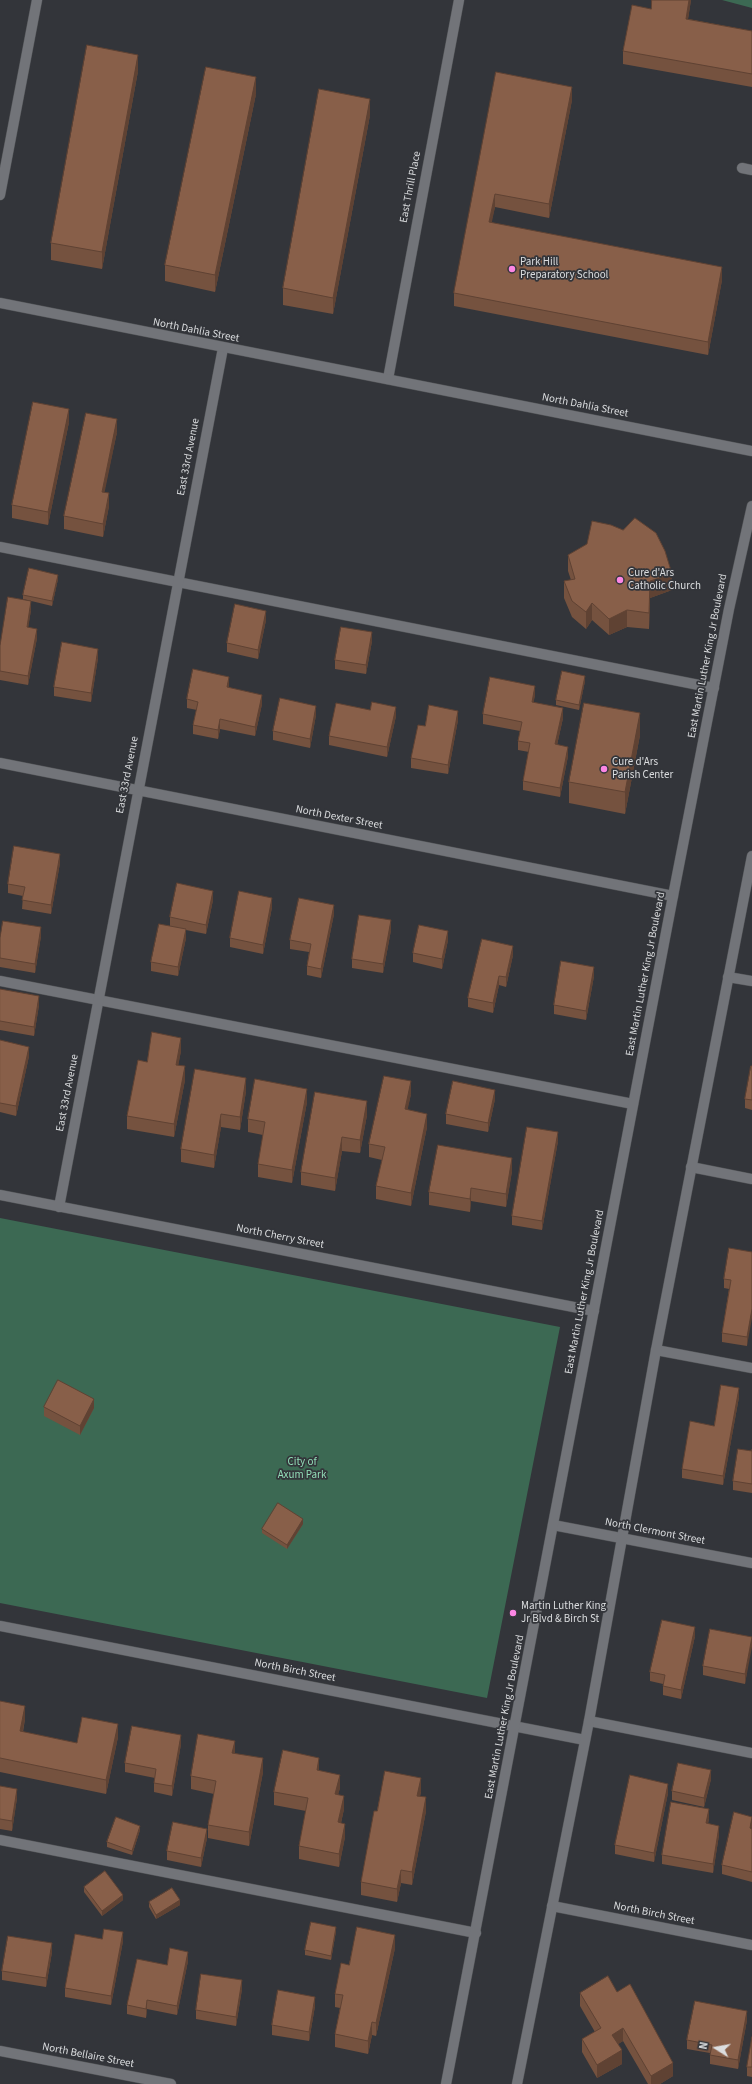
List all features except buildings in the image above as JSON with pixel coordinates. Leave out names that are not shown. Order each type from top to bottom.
[{"type":"street","points":[[0,195],[37,0]]},
{"type":"street","name":"East Thrill Place","points":[[388,379],[459,0]]},
{"type":"street","points":[[742,168],[752,170]]},
{"type":"street","name":"North Dahlia Street","points":[[0,303],[752,451]]},
{"type":"street","name":"East 33rd Avenue","points":[[58,1206],[223,348]]},
{"type":"street","name":"East Martin Luther King Jr Boulevard","points":[[446,2084],[673,896],[752,506]]},
{"type":"street","points":[[0,546],[714,688]]},
{"type":"street","name":"North Dexter Street","points":[[0,763],[673,896]]},
{"type":"street","points":[[517,2084],[589,1721],[656,1350],[752,856]]},
{"type":"street","points":[[728,977],[752,981]]},
{"type":"street","points":[[0,981],[633,1104]]},
{"type":"street","points":[[691,1167],[752,1179]]},
{"type":"street","name":"North Cherry Street","points":[[0,1195],[594,1311]]},
{"type":"street","points":[[656,1350],[752,1368]]},
{"type":"street","name":"North Clermont Street","points":[[553,1525],[752,1563]]},
{"type":"street","name":"North Birch Street","points":[[0,1626],[585,1740]]},
{"type":"street","points":[[589,1721],[752,1753]]},
{"type":"street","points":[[0,1840],[476,1933]]},
{"type":"street","name":"North Birch Street","points":[[552,1906],[752,1945]]},
{"type":"street","name":"North Bellaire Street","points":[[0,2051],[171,2084]]},
{"type":"green space","points":[[722,0],[752,0],[752,8]]},
{"type":"green space","name":"City of Axum Park","points":[[0,1218],[560,1327],[487,1698],[0,1603]]},
{"type":"place","name":"Park Hill Preparatory School","points":[[512,269]]},
{"type":"place","name":"Cure d'Ars Catholic Church","points":[[620,580]]},
{"type":"place","name":"Cure d'Ars Parish Center","points":[[604,769]]},
{"type":"place","name":"Martin Luther King Jr Blvd & Birch St","points":[[513,1613]]}]
